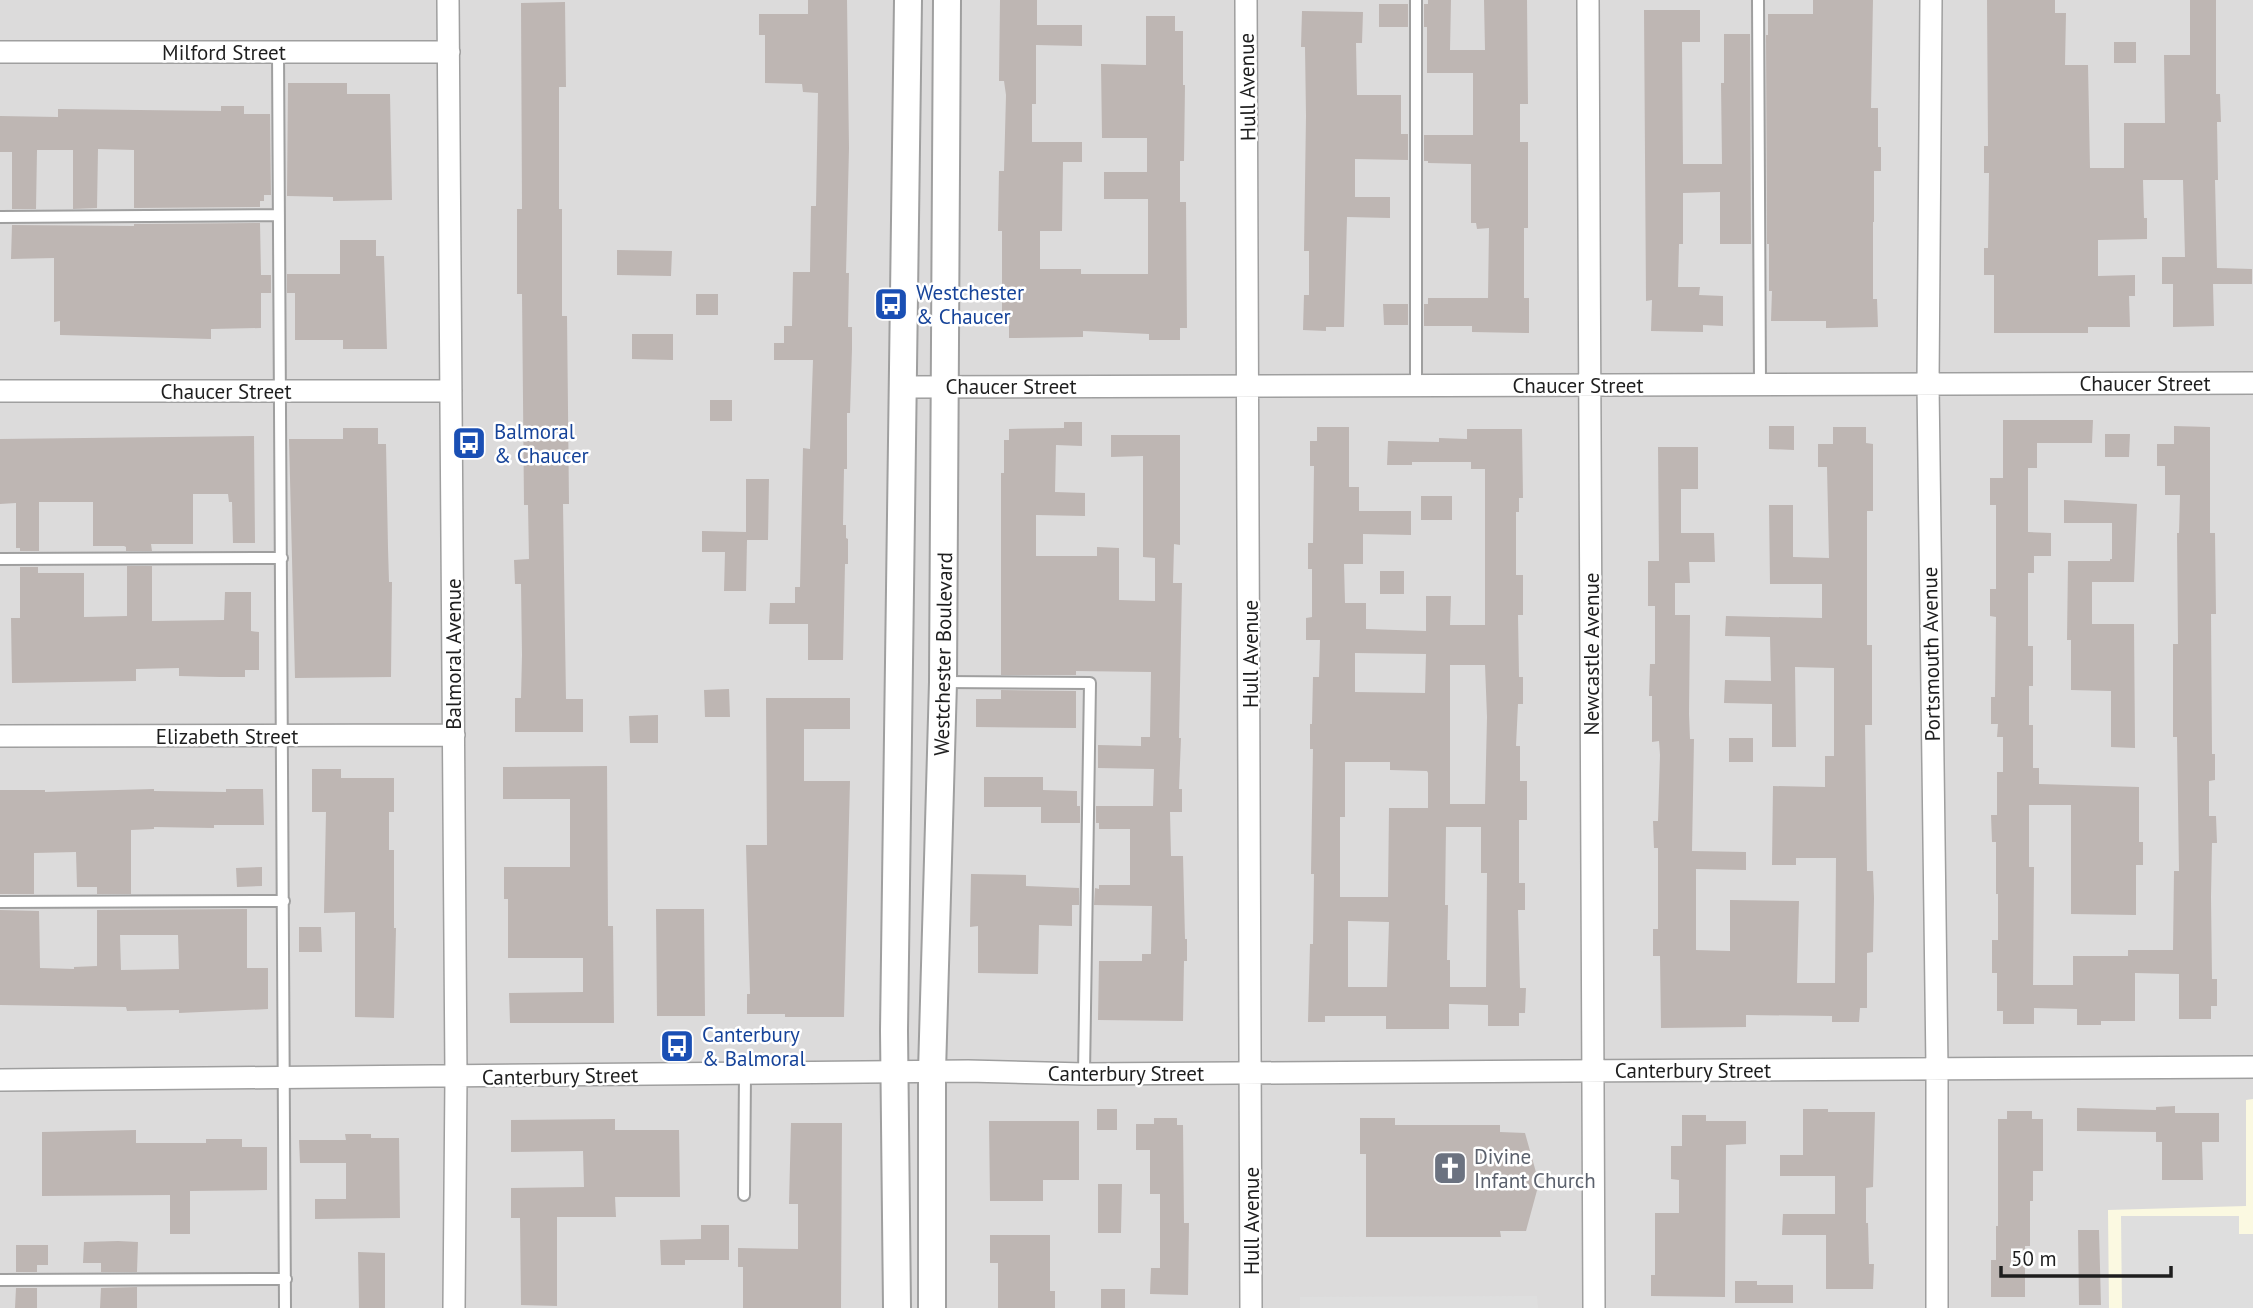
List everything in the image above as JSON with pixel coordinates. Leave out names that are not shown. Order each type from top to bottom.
[{"type":"street","name":"Balmoral Avenue","points":[[448,0],[456,1077],[454,1308]]},
{"type":"street","name":"Westchester Boulevard","points":[[897,1308],[894,1072],[908,0]]},
{"type":"street","name":"Westchester Boulevard","points":[[932,1308],[932,1072],[943,682],[947,387],[947,0]]},
{"type":"street","name":"Hull Avenue","points":[[1246,0],[1251,1308]]},
{"type":"street","name":"Newcastle Avenue","points":[[1588,0],[1594,1308]]},
{"type":"street","name":"Portsmouth Avenue","points":[[1931,0],[1928,384],[1937,1068],[1937,1308]]},
{"type":"street","name":"Milford Street","points":[[0,52],[449,52]]},
{"type":"street","name":"Chaucer Street","points":[[903,387],[2253,383]]},
{"type":"street","name":"Chaucer Street","points":[[0,391],[451,391]]},
{"type":"street","name":"Elizabeth Street","points":[[0,736],[454,735]]},
{"type":"street","name":"Canterbury Street","points":[[0,1080],[968,1071],[1084,1074],[2253,1066]]},
{"type":"lane","points":[[1416,0],[1416,385]]},
{"type":"lane","points":[[1758,0],[1760,384]]},
{"type":"lane","points":[[278,52],[285,1308]]},
{"type":"lane","points":[[0,217],[279,215]]},
{"type":"lane","points":[[0,559],[282,558]]},
{"type":"lane","points":[[943,682],[1090,683],[1084,1074]]},
{"type":"lane","points":[[0,902],[284,901]]},
{"type":"lane","points":[[744,1195],[745,1073]]},
{"type":"lane","points":[[0,1280],[286,1279]]},
{"type":"shaded area","points":[[0,0],[2253,0],[2253,1308],[0,1308]]},
{"type":"shaded area","points":[[2253,1099],[2253,1308],[2109,1308],[2108,1210],[2246,1206],[2246,1100]]},
{"type":"shaded area","points":[[2121,1216],[2239,1216],[2239,1234],[2253,1234],[2253,1308],[2122,1308]]},
{"type":"shaded area","points":[[1537,1296],[1538,1308],[1300,1308],[1300,1297]]},
{"type":"building","points":[[808,0],[847,0],[849,148],[846,273],[849,273],[848,327],[852,327],[852,349],[850,413],[847,413],[847,469],[844,469],[843,525],[846,525],[848,539],[848,564],[845,564],[843,660],[808,660],[808,624],[769,624],[770,603],[795,603],[795,587],[800,587],[803,448],[810,449],[813,360],[774,360],[774,343],[784,343],[784,326],[792,326],[793,272],[810,272],[811,206],[816,206],[818,93],[803,92],[802,84],[765,83],[765,35],[759,35],[759,14],[808,14]]},
{"type":"building","points":[[1000,0],[1037,0],[1037,25],[1082,25],[1082,46],[1036,45],[1036,104],[1032,104],[1032,142],[1082,142],[1082,162],[1063,162],[1062,231],[1040,231],[1040,269],[1081,269],[1081,274],[1148,274],[1148,199],[1104,199],[1104,172],[1147,172],[1147,138],[1102,138],[1101,64],[1146,65],[1146,16],[1175,16],[1175,31],[1183,31],[1184,161],[1180,161],[1180,202],[1186,202],[1187,328],[1180,328],[1180,340],[1149,340],[1149,334],[1083,331],[1083,337],[1009,338],[1009,325],[1002,325],[1002,231],[998,231],[999,171],[1004,171],[1006,95],[1004,81],[999,81]]},
{"type":"building","points":[[1428,0],[1451,0],[1450,50],[1485,50],[1484,0],[1527,0],[1528,104],[1520,104],[1520,142],[1528,142],[1528,228],[1524,228],[1524,298],[1529,298],[1529,333],[1472,332],[1472,326],[1424,326],[1424,304],[1428,304],[1428,298],[1488,298],[1489,228],[1477,229],[1476,223],[1471,223],[1471,164],[1424,161],[1424,135],[1473,135],[1473,73],[1427,73],[1424,4],[1428,4]]},
{"type":"building","points":[[1813,0],[1873,0],[1871,108],[1878,108],[1878,147],[1881,147],[1881,171],[1874,171],[1873,222],[1873,299],[1877,299],[1878,327],[1826,328],[1826,321],[1771,321],[1772,291],[1769,291],[1767,244],[1768,14],[1813,14]]},
{"type":"building","points":[[1987,0],[2055,0],[2055,13],[2066,13],[2065,65],[2088,65],[2090,168],[2124,168],[2124,123],[2165,123],[2164,55],[2190,55],[2190,0],[2216,0],[2216,94],[2220,94],[2221,122],[2217,122],[2218,180],[2215,180],[2217,268],[2252,269],[2252,284],[2213,284],[2214,326],[2173,327],[2173,284],[2162,284],[2162,257],[2185,257],[2183,180],[2143,180],[2147,239],[2098,240],[2098,276],[2135,275],[2135,296],[2129,296],[2130,327],[2088,327],[2088,333],[1994,333],[1994,275],[1984,275],[1984,248],[1988,248],[1989,173],[1984,173],[1984,146],[1988,146]]},
{"type":"building","points":[[565,2],[566,87],[559,87],[559,209],[562,209],[562,316],[567,316],[569,504],[563,504],[566,699],[583,699],[583,732],[515,732],[515,698],[521,698],[522,655],[521,584],[515,584],[514,560],[529,559],[528,505],[524,505],[522,294],[517,294],[517,209],[522,209],[521,3]]},
{"type":"building","points":[[1379,4],[1408,4],[1408,27],[1379,27]]},
{"type":"building","points":[[1644,10],[1700,10],[1700,42],[1682,42],[1683,164],[1722,164],[1721,83],[1724,83],[1724,34],[1750,34],[1751,244],[1720,244],[1720,192],[1683,193],[1683,244],[1679,244],[1678,287],[1700,287],[1699,295],[1723,296],[1723,326],[1703,325],[1703,332],[1651,331],[1652,300],[1646,301]]},
{"type":"building","points":[[1302,11],[1363,12],[1362,43],[1356,43],[1357,95],[1401,95],[1401,134],[1408,134],[1408,160],[1355,159],[1355,197],[1390,197],[1390,218],[1347,217],[1344,327],[1326,327],[1326,331],[1303,330],[1304,295],[1309,295],[1309,251],[1304,251],[1306,116],[1305,47],[1301,47]]},
{"type":"building","points":[[2114,42],[2136,42],[2136,63],[2114,63]]},
{"type":"building","points":[[288,83],[347,83],[347,94],[390,94],[392,200],[333,201],[333,197],[287,196]]},
{"type":"building","points":[[221,106],[244,106],[244,114],[270,114],[271,195],[264,195],[260,207],[134,208],[134,150],[98,149],[97,208],[73,209],[73,150],[37,150],[36,209],[12,209],[12,152],[0,152],[0,116],[58,117],[58,109],[221,111]]},
{"type":"building","points":[[260,223],[261,275],[271,275],[271,293],[261,293],[261,328],[211,329],[211,339],[60,335],[60,321],[54,322],[54,258],[11,259],[12,225]]},
{"type":"building","points":[[340,240],[376,240],[376,256],[384,256],[387,349],[343,349],[343,340],[295,340],[295,293],[287,293],[287,274],[340,274]]},
{"type":"building","points":[[617,250],[672,251],[671,276],[617,275]]},
{"type":"building","points":[[696,294],[718,294],[718,315],[696,315]]},
{"type":"building","points":[[1383,304],[1408,304],[1408,325],[1384,325]]},
{"type":"building","points":[[632,334],[673,334],[673,360],[632,359]]},
{"type":"building","points":[[710,400],[732,400],[732,421],[710,421]]},
{"type":"building","points":[[2003,420],[2093,420],[2092,443],[2037,443],[2037,468],[2028,468],[2028,532],[2051,533],[2051,556],[2034,556],[2034,573],[2028,573],[2028,646],[2033,646],[2029,725],[2033,725],[2033,768],[2039,768],[2039,784],[2139,787],[2139,842],[2143,842],[2143,865],[2136,865],[2136,915],[2071,914],[2071,805],[2029,805],[2029,867],[2034,867],[2033,985],[2073,985],[2073,956],[2128,956],[2128,950],[2173,950],[2174,871],[2179,871],[2177,737],[2173,737],[2173,644],[2178,644],[2177,533],[2180,495],[2165,495],[2165,466],[2157,466],[2157,444],[2174,444],[2174,426],[2210,427],[2210,533],[2215,533],[2216,614],[2211,614],[2212,754],[2215,754],[2215,780],[2209,781],[2209,816],[2216,816],[2217,843],[2212,843],[2211,897],[2212,979],[2217,979],[2217,1006],[2211,1006],[2211,1019],[2179,1019],[2179,974],[2135,973],[2135,1021],[2101,1021],[2101,1025],[2077,1025],[2077,1009],[2034,1008],[2034,1024],[2003,1024],[2003,1011],[1997,1011],[1997,973],[1992,973],[1992,940],[1998,940],[1998,894],[1996,842],[1992,842],[1991,815],[1997,815],[1997,772],[2003,772],[2003,737],[1997,737],[1998,724],[1991,724],[1991,697],[1995,697],[1996,617],[1990,616],[1990,589],[1996,589],[1996,505],[1990,505],[1990,478],[2003,478]]},
{"type":"building","points":[[1064,422],[1082,422],[1082,446],[1056,445],[1055,492],[1085,493],[1085,516],[1036,515],[1036,556],[1097,556],[1097,547],[1119,548],[1119,600],[1155,601],[1155,558],[1143,557],[1143,456],[1111,457],[1111,435],[1180,435],[1180,545],[1174,544],[1173,583],[1182,583],[1179,789],[1182,789],[1182,812],[1170,812],[1171,856],[1183,856],[1187,961],[1184,961],[1183,1021],[1098,1020],[1099,961],[1142,961],[1142,954],[1151,954],[1152,906],[1094,905],[1095,888],[1099,889],[1099,885],[1130,885],[1130,829],[1099,829],[1099,823],[1096,823],[1096,806],[1153,806],[1154,769],[1098,768],[1098,745],[1141,746],[1141,737],[1150,737],[1151,672],[1076,671],[1076,675],[1001,675],[1001,473],[1004,473],[1004,440],[1009,440],[1009,429],[1064,428]]},
{"type":"building","points":[[1769,426],[1794,426],[1794,450],[1769,449]]},
{"type":"building","points":[[1317,427],[1349,427],[1349,487],[1359,487],[1359,511],[1411,511],[1411,535],[1363,534],[1363,564],[1344,564],[1345,603],[1366,603],[1366,629],[1426,631],[1426,596],[1451,596],[1450,625],[1485,625],[1485,469],[1471,469],[1471,462],[1412,462],[1412,465],[1387,465],[1388,441],[1439,442],[1439,438],[1467,439],[1467,429],[1522,429],[1523,498],[1519,498],[1519,512],[1516,512],[1516,575],[1523,575],[1523,615],[1518,615],[1519,677],[1523,677],[1523,704],[1518,704],[1516,746],[1520,746],[1520,781],[1527,781],[1527,820],[1519,820],[1519,883],[1525,883],[1525,910],[1518,910],[1520,988],[1526,988],[1525,1013],[1519,1013],[1519,1026],[1488,1026],[1488,1005],[1449,1004],[1449,1029],[1386,1029],[1386,1016],[1325,1016],[1325,1022],[1308,1022],[1314,874],[1311,874],[1313,749],[1310,749],[1310,724],[1313,677],[1319,677],[1320,640],[1306,640],[1306,618],[1312,617],[1312,569],[1308,569],[1308,543],[1313,543],[1314,466],[1310,466],[1310,441],[1317,441]],"holes":[[[1355,653],[1426,654],[1425,693],[1355,692]],[[1450,665],[1485,665],[1485,804],[1450,804]],[[1345,762],[1390,762],[1390,770],[1427,771],[1428,808],[1389,808],[1388,897],[1340,897],[1340,817],[1345,817]],[[1446,827],[1481,827],[1481,873],[1487,873],[1486,987],[1450,987],[1450,960],[1447,960],[1448,905],[1445,905]],[[1348,921],[1389,922],[1387,987],[1348,987]]]},
{"type":"building","points":[[1833,427],[1866,427],[1866,443],[1873,444],[1873,511],[1867,511],[1867,645],[1872,645],[1872,725],[1865,725],[1867,871],[1873,871],[1874,898],[1873,952],[1867,953],[1867,1008],[1860,1008],[1859,1022],[1832,1022],[1832,1016],[1746,1015],[1746,1027],[1661,1028],[1660,956],[1653,956],[1653,929],[1658,929],[1658,848],[1654,848],[1653,821],[1658,821],[1660,755],[1659,741],[1652,742],[1652,696],[1649,696],[1650,664],[1655,664],[1655,606],[1648,606],[1648,561],[1659,561],[1658,447],[1698,447],[1698,489],[1681,489],[1681,533],[1714,533],[1715,562],[1689,562],[1690,583],[1675,583],[1675,615],[1690,615],[1689,714],[1690,739],[1694,739],[1692,851],[1746,852],[1746,870],[1696,869],[1696,950],[1730,951],[1730,900],[1799,901],[1797,983],[1835,983],[1836,858],[1796,858],[1796,865],[1772,865],[1773,786],[1825,787],[1825,756],[1834,756],[1834,668],[1795,667],[1796,747],[1772,747],[1772,704],[1724,703],[1725,680],[1771,681],[1770,637],[1725,636],[1726,616],[1822,618],[1822,584],[1770,584],[1769,505],[1793,505],[1793,557],[1829,558],[1827,467],[1818,467],[1818,444],[1833,444]]},
{"type":"building","points":[[343,428],[378,428],[378,444],[386,444],[389,582],[392,582],[391,677],[295,678],[289,439],[343,439]]},
{"type":"building","points":[[2105,434],[2130,434],[2129,457],[2105,457]]},
{"type":"building","points":[[254,436],[255,543],[233,543],[232,502],[229,502],[228,494],[193,494],[193,544],[151,544],[152,551],[126,551],[124,546],[93,546],[93,502],[39,502],[39,551],[20,551],[20,548],[16,548],[16,503],[0,504],[0,439]]},
{"type":"building","points":[[746,479],[769,479],[768,540],[747,540],[746,591],[724,591],[725,552],[702,552],[702,531],[746,532]]},
{"type":"building","points":[[1421,496],[1452,496],[1452,520],[1421,520]]},
{"type":"building","points":[[2064,500],[2137,504],[2134,582],[2092,582],[2092,624],[2134,624],[2135,748],[2111,747],[2111,691],[2071,690],[2071,640],[2067,640],[2068,561],[2110,561],[2112,523],[2064,523]]},
{"type":"building","points":[[127,566],[152,566],[152,621],[224,620],[225,592],[251,592],[251,631],[259,632],[259,670],[245,670],[245,677],[220,677],[179,676],[179,668],[136,669],[136,681],[12,683],[11,618],[20,618],[20,567],[38,567],[38,573],[84,573],[84,617],[127,616]]},
{"type":"building","points":[[1380,571],[1404,571],[1404,594],[1380,594]]},
{"type":"building","points":[[729,689],[730,717],[705,717],[704,690]]},
{"type":"building","points":[[1001,690],[1076,691],[1076,728],[976,727],[976,699],[1001,699]]},
{"type":"building","points":[[766,698],[850,698],[850,729],[804,729],[804,781],[850,781],[844,1017],[747,1014],[747,994],[750,994],[746,845],[767,845]]},
{"type":"building","points":[[658,715],[658,743],[630,743],[629,716]]},
{"type":"building","points":[[1729,738],[1753,738],[1753,762],[1729,762]]},
{"type":"building","points":[[607,766],[608,926],[613,926],[614,1023],[510,1023],[509,993],[583,992],[583,958],[508,958],[508,899],[504,899],[504,867],[570,867],[570,799],[503,799],[503,767]]},
{"type":"building","points":[[312,769],[341,769],[341,778],[394,778],[394,812],[389,812],[389,850],[394,850],[394,1018],[355,1017],[355,912],[324,913],[326,812],[312,812]]},
{"type":"building","points":[[984,777],[1043,777],[1043,790],[1077,791],[1080,823],[1041,823],[1041,807],[984,807]]},
{"type":"building","points":[[154,789],[226,792],[226,789],[263,789],[264,825],[154,827],[131,830],[131,894],[97,894],[97,887],[77,887],[76,852],[34,853],[34,894],[0,894],[0,790],[45,792]]},
{"type":"building","points":[[262,867],[262,886],[237,887],[236,868]]},
{"type":"building","points":[[971,874],[1026,875],[1026,886],[1079,888],[1079,905],[1072,905],[1072,926],[1039,925],[1038,974],[978,973],[978,926],[970,927]]},
{"type":"building","points":[[247,909],[247,968],[268,968],[268,1009],[179,1013],[179,1010],[127,1011],[126,1007],[0,1005],[0,910],[39,911],[40,968],[74,969],[97,966],[97,910]],"holes":[[[120,935],[178,935],[179,969],[121,970]]]},
{"type":"building","points":[[656,909],[704,909],[705,1016],[657,1016]]},
{"type":"building","points":[[299,927],[321,927],[322,952],[299,952]]},
{"type":"building","points":[[2175,1106],[2175,1113],[2219,1113],[2219,1142],[2202,1142],[2203,1180],[2162,1180],[2162,1142],[2156,1142],[2156,1132],[2077,1131],[2077,1108],[2156,1110],[2156,1107]]},
{"type":"building","points":[[1097,1109],[1117,1109],[1117,1130],[1097,1130]]},
{"type":"building","points":[[1803,1109],[1875,1112],[1873,1187],[1866,1188],[1869,1264],[1874,1264],[1873,1289],[1826,1289],[1826,1235],[1782,1235],[1783,1214],[1835,1214],[1835,1176],[1780,1176],[1780,1155],[1803,1155]]},
{"type":"building","points":[[2007,1111],[2032,1111],[2032,1119],[2043,1119],[2043,1171],[2033,1171],[2030,1246],[2025,1246],[2025,1297],[1991,1297],[1991,1260],[1996,1260],[1998,1226],[1998,1119],[2007,1119]]},
{"type":"building","points":[[1682,1115],[1706,1115],[1706,1121],[1746,1121],[1746,1144],[1726,1145],[1725,1297],[1651,1296],[1651,1275],[1655,1275],[1655,1213],[1679,1213],[1679,1180],[1671,1179],[1671,1146],[1682,1146]]},
{"type":"building","points":[[1154,1118],[1177,1118],[1177,1125],[1183,1125],[1184,1223],[1189,1223],[1188,1295],[1150,1294],[1151,1268],[1160,1268],[1160,1194],[1150,1194],[1150,1150],[1136,1150],[1136,1124],[1154,1124]]},
{"type":"building","name":"Divine Infant Church","points":[[1360,1118],[1395,1118],[1395,1125],[1500,1125],[1500,1132],[1525,1133],[1539,1183],[1526,1231],[1500,1231],[1501,1237],[1366,1237],[1366,1154],[1360,1154]]},
{"type":"building","points":[[615,1119],[615,1130],[679,1130],[680,1197],[615,1197],[616,1217],[557,1217],[557,1306],[521,1305],[520,1218],[511,1218],[511,1188],[584,1187],[583,1151],[511,1152],[511,1120]]},
{"type":"building","points":[[989,1121],[1079,1121],[1079,1180],[1043,1180],[1043,1201],[990,1201]]},
{"type":"building","points":[[791,1123],[842,1123],[841,1308],[743,1308],[743,1267],[738,1267],[738,1248],[798,1249],[798,1204],[789,1204]]},
{"type":"building","points":[[136,1130],[136,1143],[206,1143],[206,1139],[242,1139],[242,1147],[267,1147],[267,1190],[190,1191],[190,1234],[170,1234],[170,1195],[42,1196],[42,1132]]},
{"type":"building","points":[[345,1134],[399,1138],[400,1218],[315,1219],[315,1199],[346,1199],[346,1163],[300,1163],[299,1140],[346,1140]]},
{"type":"building","points":[[1098,1184],[1122,1184],[1121,1233],[1098,1233]]},
{"type":"building","points":[[701,1225],[729,1225],[729,1260],[685,1260],[685,1265],[661,1265],[660,1240],[701,1239]]},
{"type":"building","points":[[2078,1230],[2099,1230],[2101,1305],[2079,1305]]},
{"type":"building","points":[[990,1235],[1050,1235],[1050,1291],[1055,1291],[1055,1308],[998,1308],[998,1263],[990,1263]]},
{"type":"building","points":[[84,1242],[138,1242],[137,1272],[101,1272],[101,1263],[83,1263]]},
{"type":"building","points":[[16,1245],[48,1245],[48,1265],[37,1265],[37,1272],[16,1272]]},
{"type":"building","points":[[358,1252],[385,1253],[385,1308],[359,1308]]},
{"type":"building","points":[[1735,1281],[1757,1281],[1757,1285],[1793,1285],[1793,1303],[1735,1303]]},
{"type":"building","points":[[137,1287],[137,1308],[100,1308],[101,1288]]},
{"type":"building","points":[[16,1288],[37,1288],[37,1308],[15,1308]]},
{"type":"building","points":[[1101,1289],[1125,1289],[1125,1308],[1101,1308]]},
{"type":"place","name":"Westchester & Chaucer","points":[[891,304]]},
{"type":"place","name":"Balmoral & Chaucer","points":[[469,443]]},
{"type":"place","name":"Canterbury & Balmoral","points":[[677,1046]]},
{"type":"place","name":"Divine Infant Church","points":[[1450,1168]]}]
